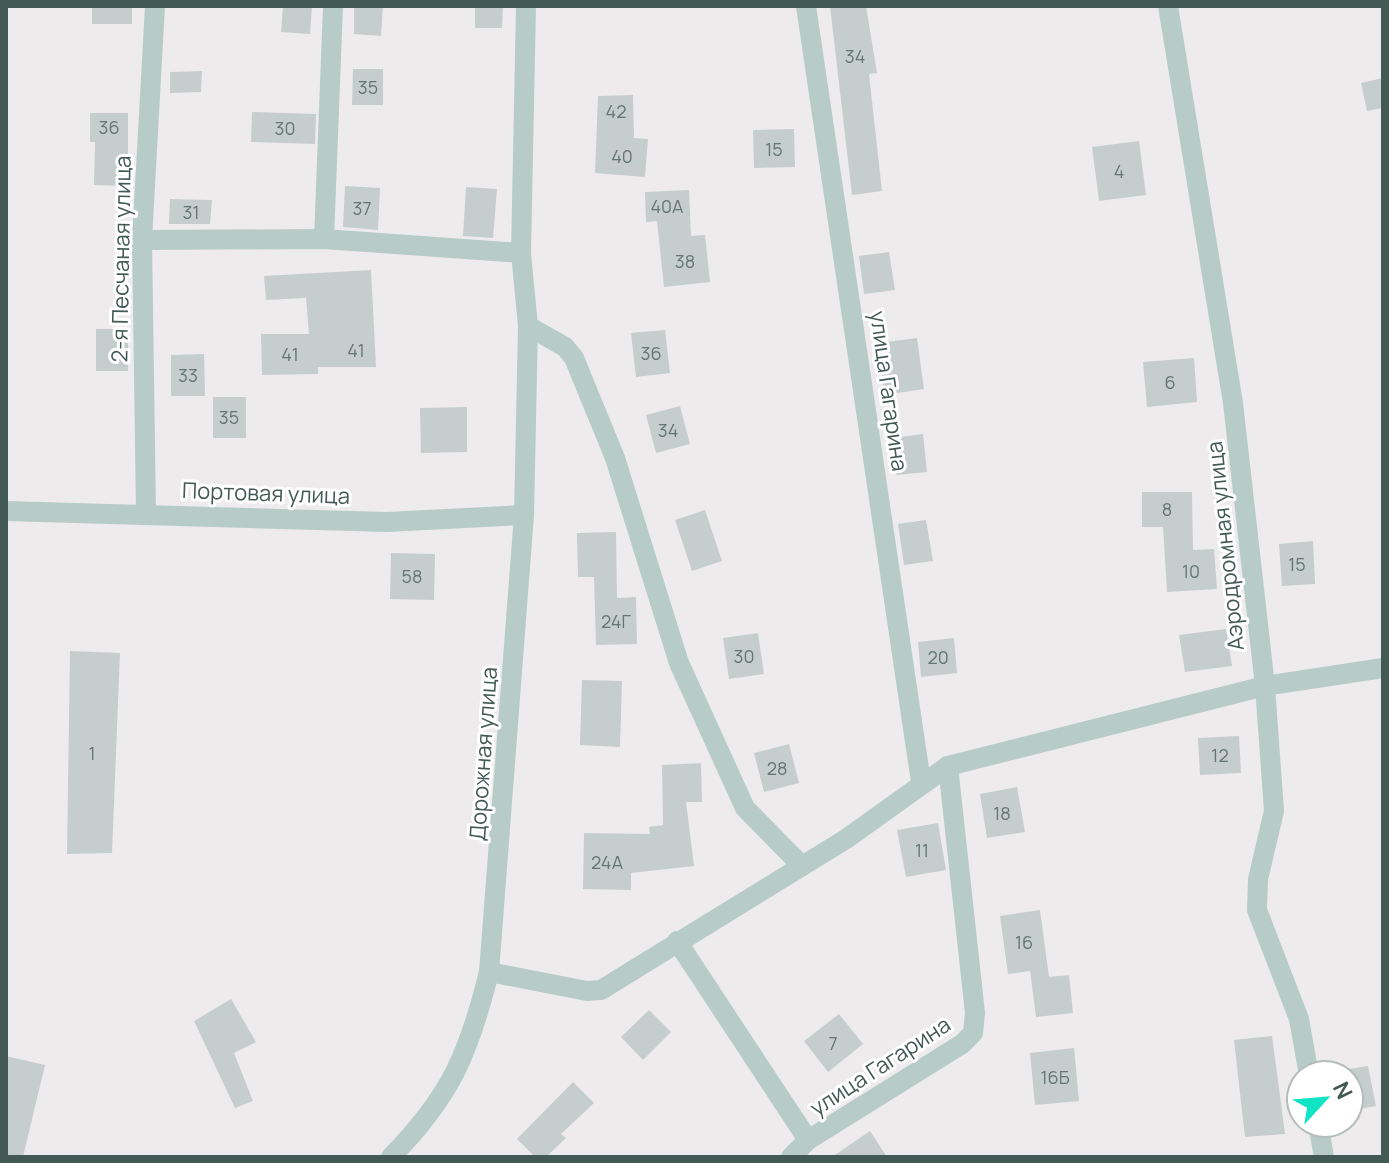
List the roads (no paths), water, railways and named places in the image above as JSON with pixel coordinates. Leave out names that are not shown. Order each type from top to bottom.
[{"type":"street","name":"2-я Песчаная улица","points":[[146,513],[142,240],[155,6]]},
{"type":"street","points":[[324,239],[333,6]]},
{"type":"street","name":"Дорожная улица","points":[[391,1157],[431,1114],[452,1082],[473,1037],[489,972],[524,515],[528,326],[521,253],[526,6]]},
{"type":"street","name":"улица Гагарина","points":[[806,6],[921,782]]},
{"type":"street","name":"Аэродромная улица","points":[[1168,6],[1233,403],[1265,686],[1274,811],[1258,879],[1257,910],[1299,1019],[1306,1059]]},
{"type":"street","points":[[142,240],[324,239],[521,253]]},
{"type":"street","points":[[528,326],[565,347],[574,358],[615,458],[679,663],[736,791],[758,824],[802,866]]},
{"type":"street","name":"Портовая улица","points":[[6,511],[387,522],[524,515]]},
{"type":"street","points":[[489,972],[594,992],[618,983],[677,941],[846,839],[921,782],[948,766],[1265,686],[1383,668]]},
{"type":"street","name":"улица Гагарина","points":[[791,1157],[808,1140],[962,1044],[973,1033],[975,1013],[948,766]]},
{"type":"street","points":[[677,941],[808,1140]]}]
